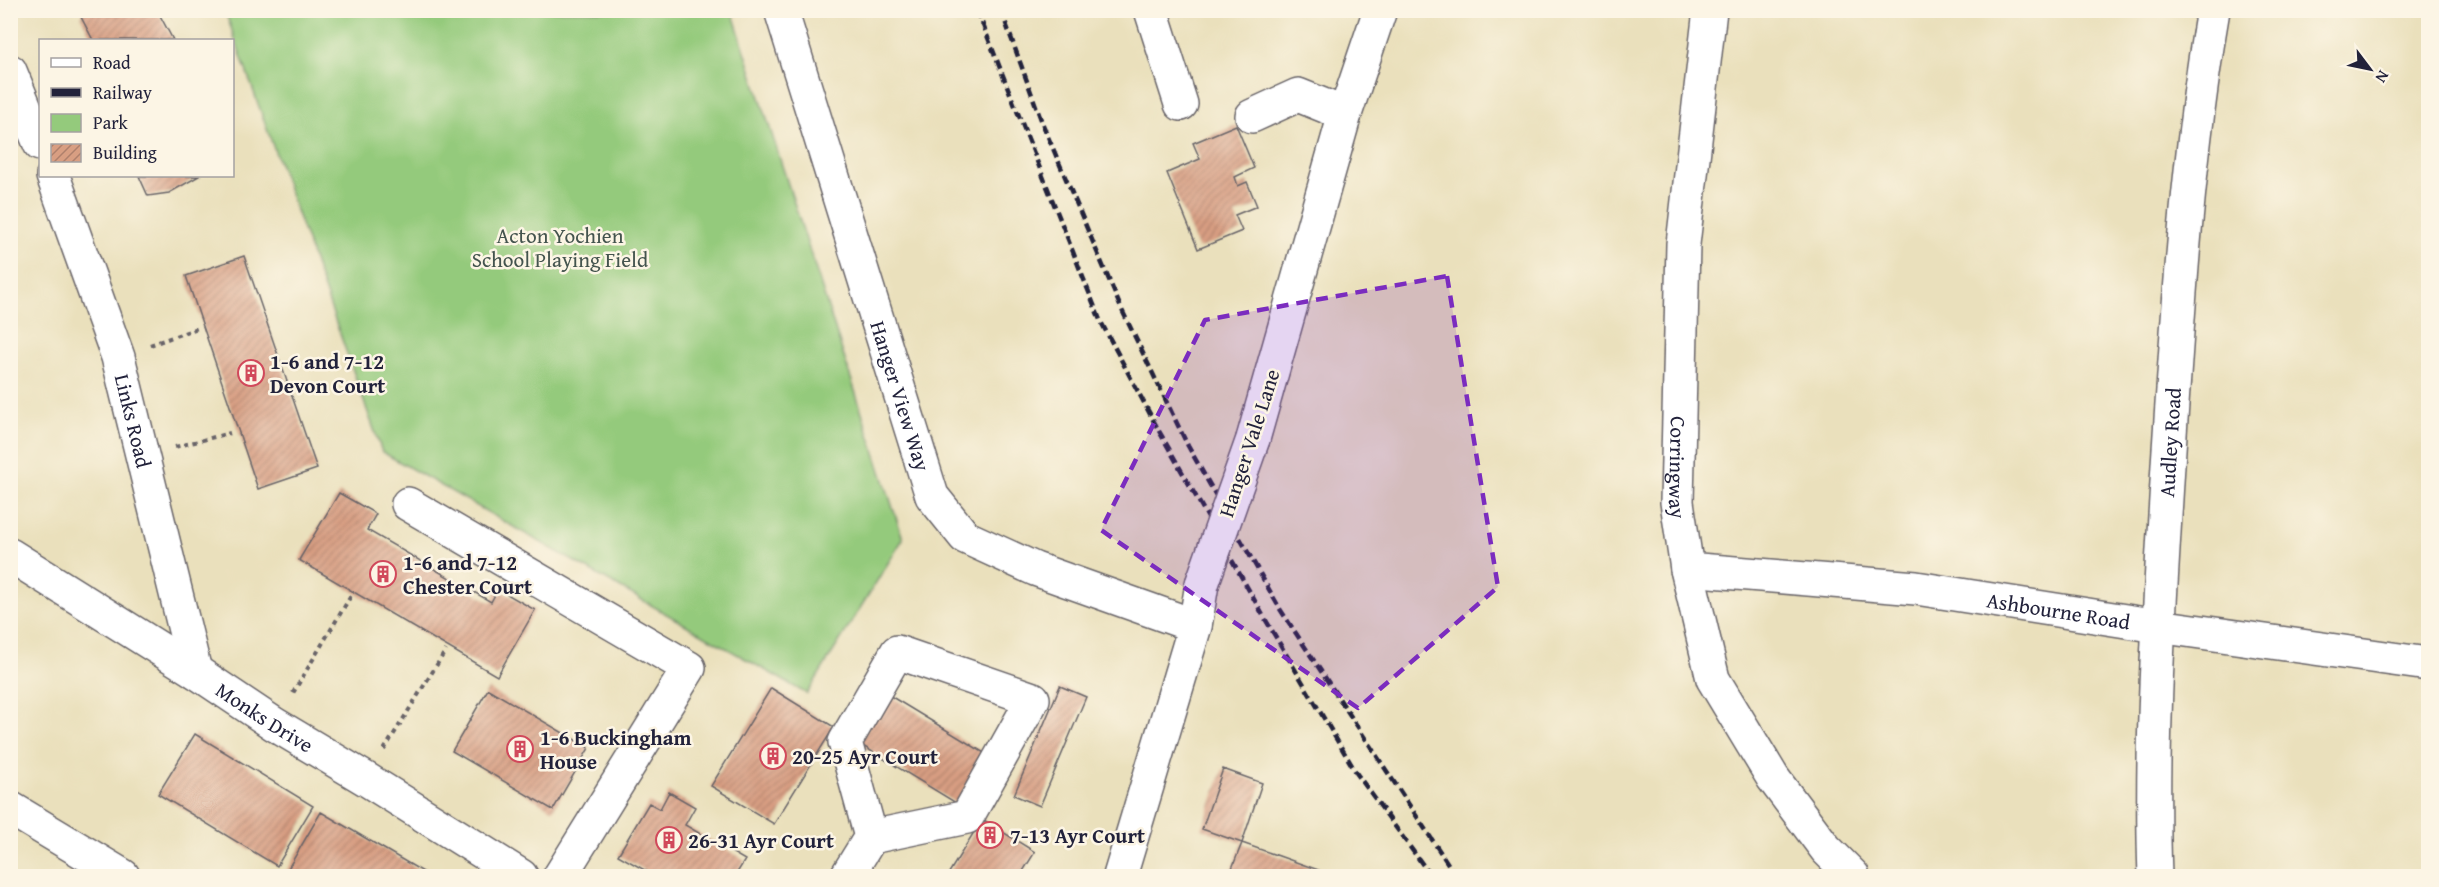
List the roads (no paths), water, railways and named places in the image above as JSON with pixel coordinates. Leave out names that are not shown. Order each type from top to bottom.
[{"type":"street","name":"Hanger View Way","points":[[781,10],[932,496],[965,537],[1035,569],[1194,626]]},
{"type":"street","points":[[1151,10],[1181,104]]},
{"type":"street","name":"Hanger Vale Lane","points":[[1122,875],[1194,626],[1202,584],[1253,439],[1345,114],[1380,10]]},
{"type":"street","name":"Corringway","points":[[1710,10],[1683,244],[1677,502],[1687,570],[1713,680],[1773,778],[1826,849],[1853,876]]},
{"type":"street","name":"Audley Road","points":[[2156,876],[2154,838],[2158,626],[2178,314],[2199,87],[2212,10]]},
{"type":"street","points":[[10,71],[39,142]]},
{"type":"street","points":[[1252,116],[1298,95],[1345,114]]},
{"type":"street","name":"Links Road","points":[[53,177],[118,357],[195,671]]},
{"type":"street","points":[[408,504],[689,668],[560,876]]},
{"type":"street","name":"Monks Drive","points":[[10,555],[195,671],[274,724],[521,876]]},
{"type":"street","name":"Ashbourne Road","points":[[1687,570],[1916,588],[2158,626],[2428,663]]},
{"type":"street","points":[[847,876],[871,837],[967,817],[1033,699],[897,652],[845,742],[871,837]]},
{"type":"street","points":[[10,808],[123,876]]},
{"type":"railway","points":[[977,10],[1100,320],[1159,431],[1264,617],[1357,774],[1431,876]]},
{"type":"railway","points":[[1001,10],[1043,125],[1121,308],[1188,446],[1280,609],[1456,876]]},
{"type":"place","name":"1-6 and 7-12 Devon Court","points":[[251,373]]},
{"type":"place","name":"1-6 and 7-12 Chester Court","points":[[383,574]]},
{"type":"place","name":"1-6 Buckingham House","points":[[520,749]]},
{"type":"place","name":"20-25 Ayr Court","points":[[773,756]]},
{"type":"place","name":"7-13 Ayr Court","points":[[990,835]]},
{"type":"place","name":"26-31 Ayr Court","points":[[669,840]]},
{"type":"park label","name":"Acton Yochien School Playing Field","points":[[560,247]]}]
